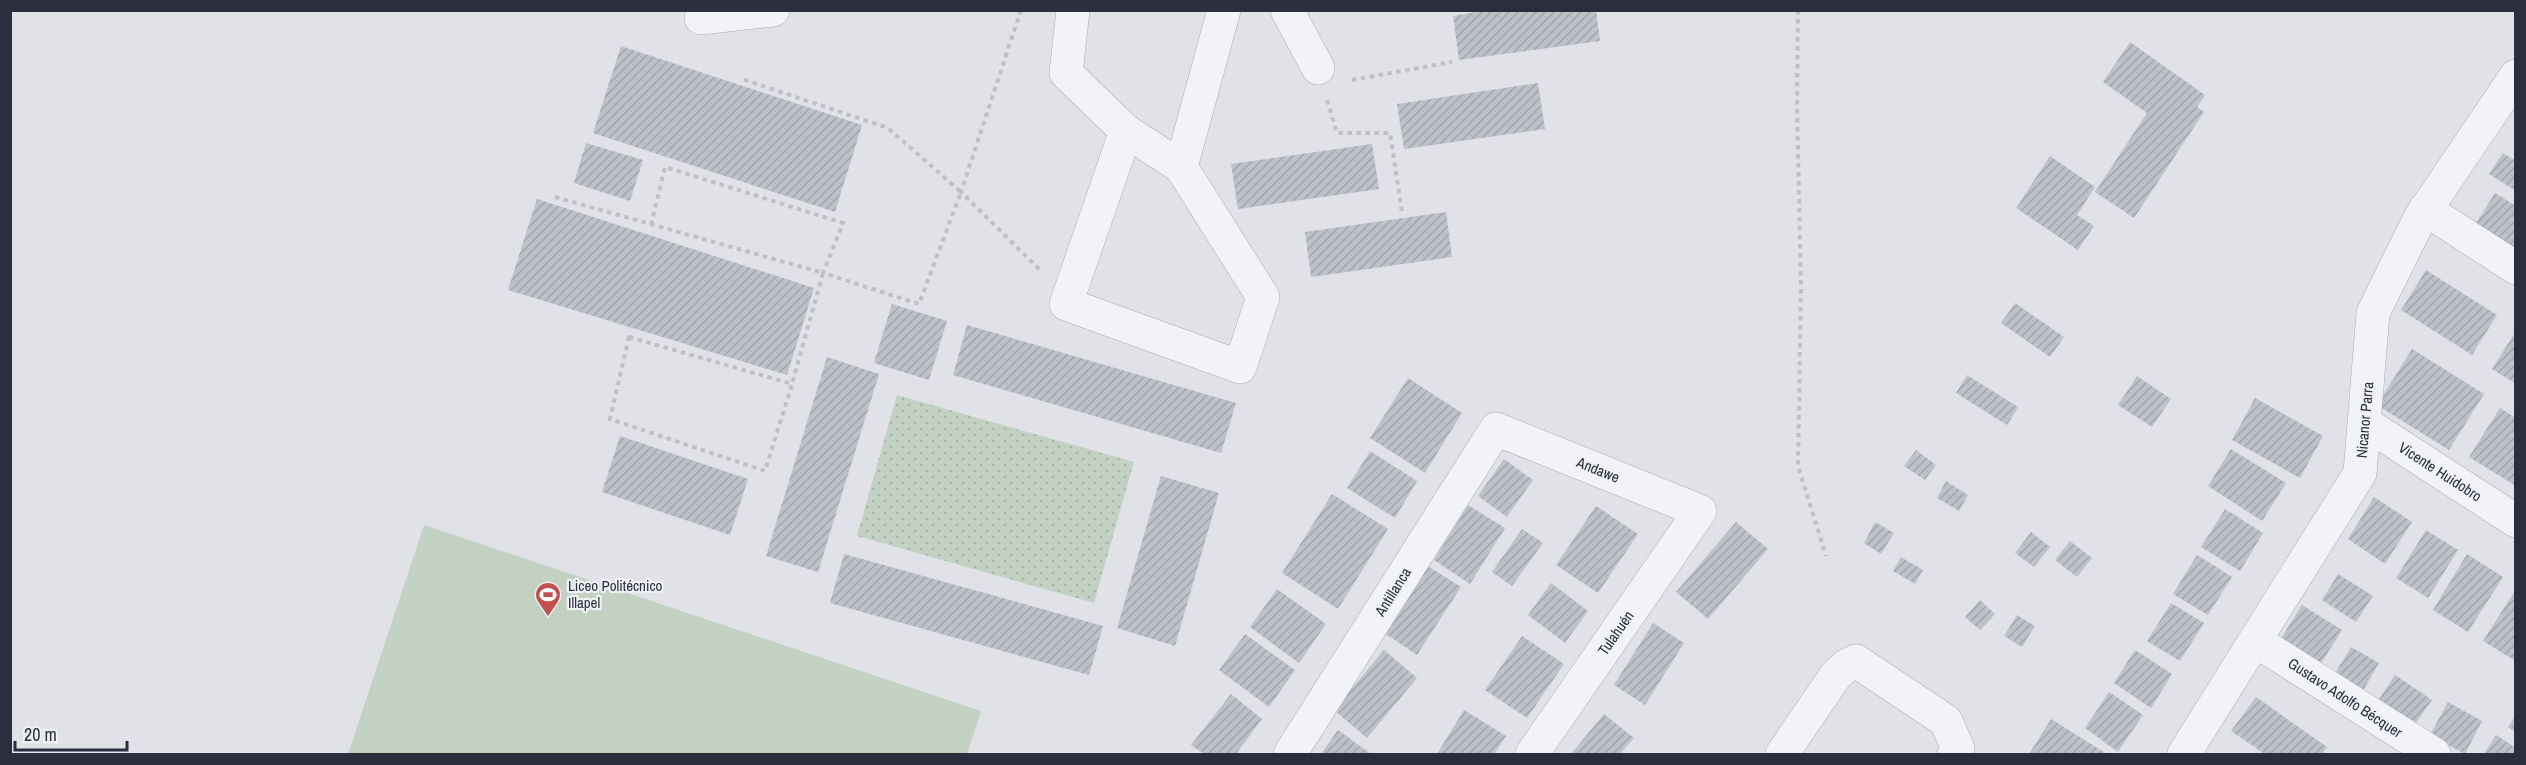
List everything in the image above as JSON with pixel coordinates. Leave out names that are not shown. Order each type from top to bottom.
[{"type":"street","points":[[700,18],[773,10]]},
{"type":"street","points":[[1073,10],[1066,73],[1126,131],[1181,167],[1263,297],[1240,367],[1066,304],[1126,131]]},
{"type":"street","points":[[1181,167],[1224,10]]},
{"type":"street","points":[[1287,10],[1318,68]]},
{"type":"street","name":"Nicanor Parra","points":[[2184,754],[2360,473],[2366,423],[2373,313],[2425,209],[2516,76]]},
{"type":"street","points":[[2425,209],[2516,267]]},
{"type":"street","name":"Vicente Huidobro","points":[[2366,423],[2516,521]]},
{"type":"street","name":"Andawe","points":[[1496,429],[1700,511]]},
{"type":"street","name":"Antillanca","points":[[1290,754],[1496,429]]},
{"type":"street","name":"Tulahuén","points":[[1532,754],[1700,511]]},
{"type":"street","name":"Gustavo Adolfo Bécquer","points":[[2256,641],[2434,754]]},
{"type":"street","points":[[1782,754],[1836,675],[1847,665],[1856,662],[1946,721],[1958,749],[1954,754]]},
{"type":"path","points":[[555,198],[823,273],[919,304],[961,192],[1021,10]]},
{"type":"path","points":[[1798,10],[1797,107],[1801,287],[1798,466],[1826,556]]},
{"type":"path","points":[[1318,68],[1350,80],[1452,62]]},
{"type":"path","points":[[1318,68],[1337,133],[1390,133],[1402,212]]},
{"type":"path","points":[[742,79],[888,128],[961,192],[1068,299]]},
{"type":"path","points":[[651,225],[664,167],[843,223],[823,273],[792,384],[765,471],[610,419],[629,337],[792,384]]},
{"type":"green space","points":[[897,395],[1134,462],[1094,603],[857,536]]},
{"type":"green space","name":"Liceo Politécnico Illapel","points":[[424,525],[981,711],[967,754],[348,754]]},
{"type":"building","points":[[1488,10],[1596,10],[1600,41],[1459,60],[1453,16]]},
{"type":"building","points":[[2130,42],[2205,95],[2197,107],[2204,112],[2134,218],[2095,192],[2147,113],[2103,82]]},
{"type":"building","points":[[621,46],[862,125],[835,212],[593,133]]},
{"type":"building","points":[[1538,83],[1545,129],[1404,149],[1397,104]]},
{"type":"building","points":[[586,143],[643,160],[630,201],[574,183]]},
{"type":"building","points":[[1372,144],[1379,189],[1238,209],[1231,164]]},
{"type":"building","points":[[2503,153],[2516,161],[2516,191],[2489,174]]},
{"type":"building","points":[[2050,156],[2095,187],[2077,215],[2094,226],[2078,250],[2016,208]]},
{"type":"building","points":[[2495,193],[2516,206],[2516,262],[2470,233]]},
{"type":"building","points":[[537,199],[814,288],[787,375],[508,290]]},
{"type":"building","points":[[1446,212],[1452,257],[1311,277],[1305,232]]},
{"type":"building","points":[[2426,270],[2497,315],[2472,355],[2401,310]]},
{"type":"building","points":[[2015,303],[2064,337],[2050,357],[2001,323]]},
{"type":"building","points":[[892,304],[947,321],[929,380],[874,363]]},
{"type":"building","points":[[967,325],[1236,403],[1221,453],[953,375]]},
{"type":"building","points":[[2516,331],[2516,384],[2492,369]]},
{"type":"building","points":[[2412,349],[2484,394],[2449,450],[2377,405]]},
{"type":"building","points":[[827,357],[879,374],[818,572],[766,556]]},
{"type":"building","points":[[1967,375],[2018,407],[2007,425],[1956,393]]},
{"type":"building","points":[[2137,376],[2171,399],[2152,427],[2118,405]]},
{"type":"building","points":[[1408,378],[1462,413],[1425,473],[1370,438]]},
{"type":"building","points":[[2255,398],[2323,436],[2300,478],[2232,440]]},
{"type":"building","points":[[2500,408],[2516,418],[2516,486],[2469,457]]},
{"type":"building","points":[[620,436],[748,479],[730,535],[602,492]]},
{"type":"building","points":[[2231,449],[2286,483],[2262,521],[2208,486]]},
{"type":"building","points":[[1916,450],[1936,465],[1925,480],[1904,466]]},
{"type":"building","points":[[1370,451],[1417,481],[1395,518],[1347,488]]},
{"type":"building","points":[[1504,459],[1533,480],[1507,517],[1478,496]]},
{"type":"building","points":[[1161,476],[1219,493],[1175,646],[1117,628]]},
{"type":"building","points":[[1946,481],[1968,495],[1959,511],[1937,498]]},
{"type":"building","points":[[1332,494],[1388,529],[1338,609],[1282,573]]},
{"type":"building","points":[[2374,497],[2412,522],[2385,564],[2348,539]]},
{"type":"building","points":[[1468,505],[1505,528],[1470,584],[1434,560]]},
{"type":"building","points":[[1596,506],[1638,534],[1598,593],[1556,565]]},
{"type":"building","points":[[2225,509],[2263,533],[2240,571],[2201,547]]},
{"type":"building","points":[[1736,522],[1768,549],[1708,619],[1676,592]]},
{"type":"building","points":[[1875,522],[1894,533],[1881,554],[1864,543]]},
{"type":"building","points":[[1522,529],[1543,543],[1512,586],[1492,572]]},
{"type":"building","points":[[2426,530],[2458,550],[2428,598],[2396,578]]},
{"type":"building","points":[[2031,532],[2050,547],[2034,567],[2015,553]]},
{"type":"building","points":[[2070,541],[2092,558],[2077,577],[2055,560]]},
{"type":"building","points":[[844,554],[1103,626],[1089,675],[830,603]]},
{"type":"building","points":[[2467,554],[2503,577],[2468,632],[2433,610]]},
{"type":"building","points":[[2197,555],[2232,577],[2208,615],[2173,594]]},
{"type":"building","points":[[1901,557],[1923,570],[1915,584],[1893,571]]},
{"type":"building","points":[[1426,565],[1461,587],[1417,655],[1383,632]]},
{"type":"building","points":[[2338,574],[2373,596],[2356,622],[2322,600]]},
{"type":"building","points":[[1551,583],[1588,611],[1565,643],[1528,615]]},
{"type":"building","points":[[1277,589],[1326,624],[1299,663],[1250,627]]},
{"type":"building","points":[[2516,589],[2516,657],[2514,660],[2483,641]]},
{"type":"building","points":[[1980,600],[1995,614],[1980,630],[1965,617]]},
{"type":"building","points":[[2171,603],[2204,623],[2180,661],[2147,641]]},
{"type":"building","points":[[2302,605],[2342,630],[2315,673],[2275,648]]},
{"type":"building","points":[[2017,615],[2035,626],[2022,647],[2004,636]]},
{"type":"building","points":[[1653,623],[1684,643],[1645,705],[1614,685]]},
{"type":"building","points":[[1245,634],[1295,670],[1269,707],[1219,670]]},
{"type":"building","points":[[1522,636],[1564,664],[1527,718],[1485,690]]},
{"type":"building","points":[[2351,647],[2379,663],[2361,694],[2333,677]]},
{"type":"building","points":[[1384,650],[1417,678],[1367,738],[1334,710]]},
{"type":"building","points":[[2135,650],[2172,674],[2151,708],[2114,683]]},
{"type":"building","points":[[2395,675],[2432,700],[2413,727],[2377,702]]},
{"type":"building","points":[[2109,692],[2143,715],[2118,752],[2085,728]]},
{"type":"building","points":[[1231,694],[1262,719],[1236,754],[1204,754],[1191,745]]},
{"type":"building","points":[[2256,697],[2327,747],[2322,754],[2265,754],[2231,731]]},
{"type":"building","points":[[2448,702],[2482,721],[2465,754],[2430,735]]},
{"type":"building","points":[[1464,710],[1506,736],[1494,754],[1437,754]]},
{"type":"building","points":[[1604,714],[1634,738],[1620,754],[1571,754]]},
{"type":"building","points":[[2516,715],[2516,732],[2508,727]]},
{"type":"building","points":[[2051,719],[2107,754],[2029,754]]},
{"type":"building","points":[[1338,730],[1371,754],[1321,754]]},
{"type":"building","points":[[2496,735],[2516,748],[2516,754],[2484,754]]},
{"type":"place","name":"Liceo Politécnico Illapel","points":[[548,618]]}]
